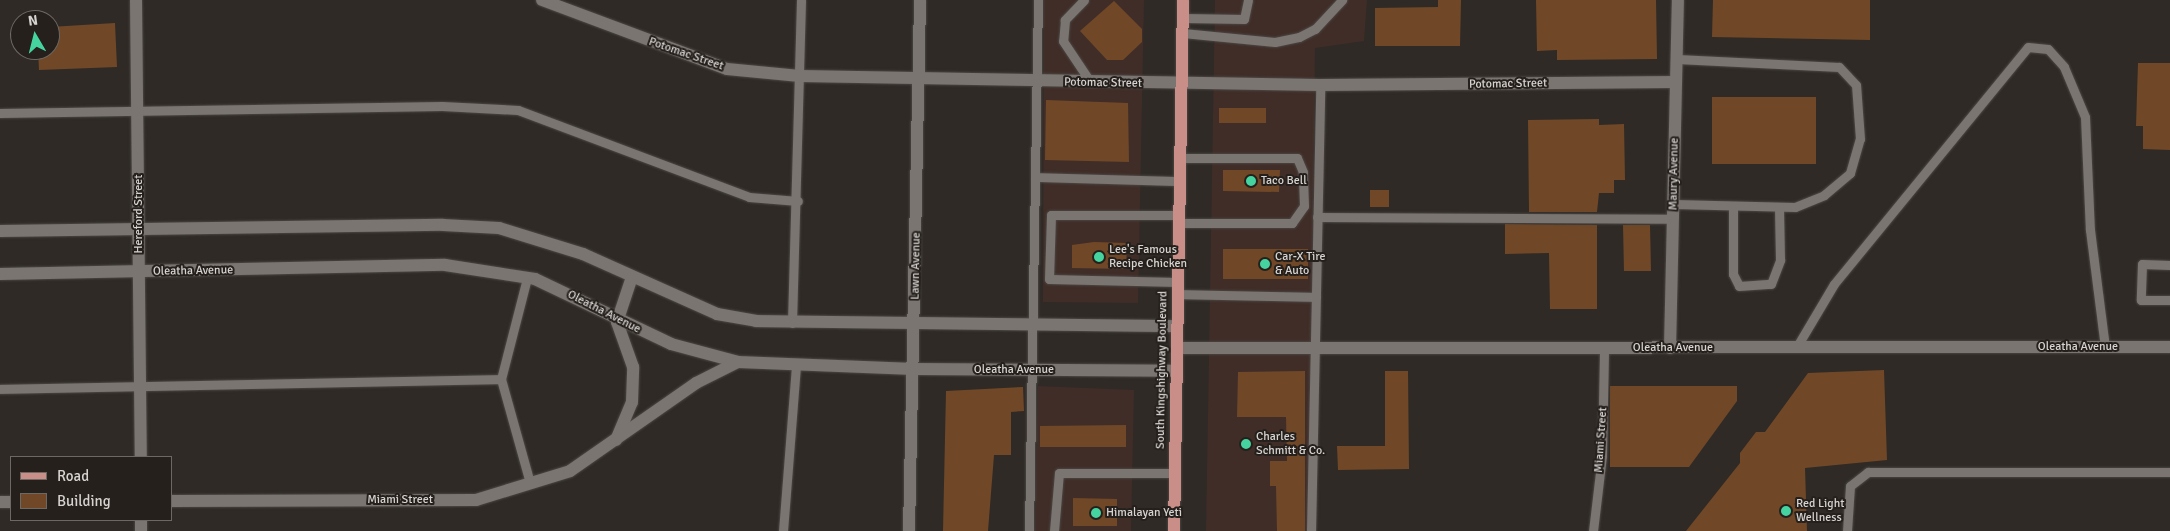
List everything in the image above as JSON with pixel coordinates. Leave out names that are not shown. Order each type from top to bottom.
[{"type":"main road","name":"South Kingshighway Boulevard","points":[[1174,531],[1183,0]]},
{"type":"street","name":"Hereford Street","points":[[136,0],[139,110],[141,456]]},
{"type":"street","name":"Potomac Street","points":[[542,0],[727,69],[800,76],[1037,83],[1320,85],[1676,82]]},
{"type":"street","name":"Lawn Avenue","points":[[909,531],[915,322],[920,0]]},
{"type":"street","name":"Maury Avenue","points":[[1670,348],[1678,0]]},
{"type":"street","points":[[0,231],[444,225],[498,228],[583,254],[717,314],[792,323],[915,322],[1177,326]]},
{"type":"street","name":"Oleatha Avenue","points":[[0,274],[445,266],[527,278],[578,297],[617,322],[671,344],[738,362],[914,369],[1176,370]]},
{"type":"street","points":[[615,442],[632,402],[633,383],[629,348],[617,322],[632,277]]},
{"type":"street","name":"Oleatha Avenue","points":[[1177,348],[2170,347]]},
{"type":"street","name":"Miami Street","points":[[172,501],[476,500],[570,471],[615,442],[696,383],[738,362]]},
{"type":"lane","points":[[792,323],[798,201],[801,0]]},
{"type":"lane","points":[[1029,531],[1038,0]]},
{"type":"lane","points":[[1084,0],[1065,20],[1063,41],[1091,83]]},
{"type":"lane","points":[[1183,18],[1244,20],[1248,0]]},
{"type":"lane","points":[[1183,33],[1275,42],[1291,39],[1315,29],[1342,0]]},
{"type":"lane","points":[[1796,348],[1816,307],[2028,47],[2048,49],[2064,67],[2085,117],[2090,230],[2105,347]]},
{"type":"lane","points":[[1674,204],[1795,207],[1824,195],[1850,173],[1860,139],[1856,85],[1839,67],[1677,59]]},
{"type":"lane","points":[[1311,531],[1320,85]]},
{"type":"lane","points":[[0,113],[442,106],[518,110],[748,197],[798,201]]},
{"type":"lane","points":[[1180,158],[1291,157],[1300,162],[1304,206],[1292,223],[1108,215],[1051,215],[1049,279],[1107,280],[1177,288],[1316,297]]},
{"type":"lane","points":[[1035,177],[1180,181]]},
{"type":"lane","points":[[1733,206],[1733,274],[1739,286],[1771,284],[1780,260],[1779,207]]},
{"type":"lane","points":[[1317,217],[1673,219]]},
{"type":"lane","points":[[2170,265],[2142,264],[2141,300],[2170,300]]},
{"type":"lane","points":[[527,278],[501,379],[530,483]]},
{"type":"lane","name":"Miami Street","points":[[1593,531],[1602,456],[1604,348]]},
{"type":"lane","points":[[783,531],[796,365]]},
{"type":"lane","points":[[0,389],[501,379]]},
{"type":"lane","points":[[1847,531],[1850,486],[1868,472],[2170,472]]},
{"type":"lane","points":[[1054,531],[1059,473],[1175,473]]},
{"type":"shaded area","points":[[1044,0],[1144,0],[1138,303],[1043,302]]},
{"type":"shaded area","points":[[1215,0],[1367,0],[1364,41],[1315,48],[1309,531],[1206,531]]},
{"type":"shaded area","points":[[1038,386],[1134,390],[1131,531],[1035,531]]},
{"type":"building","points":[[1438,0],[1461,0],[1460,46],[1375,46],[1375,8],[1438,7]]},
{"type":"building","points":[[1536,0],[1656,0],[1657,59],[1557,60],[1557,50],[1537,51]]},
{"type":"building","points":[[1713,0],[1870,0],[1870,40],[1712,37]]},
{"type":"building","points":[[1114,1],[1142,29],[1142,42],[1123,60],[1107,60],[1080,31]]},
{"type":"building","points":[[115,23],[117,67],[39,70],[38,60],[60,60],[60,26]]},
{"type":"building","points":[[2138,63],[2170,63],[2170,150],[2143,149],[2143,126],[2136,126]]},
{"type":"building","points":[[1712,97],[1816,97],[1816,164],[1712,164]]},
{"type":"building","points":[[1046,100],[1128,103],[1129,162],[1045,160]]},
{"type":"building","points":[[1219,108],[1266,108],[1266,123],[1219,123]]},
{"type":"building","points":[[1599,119],[1599,125],[1624,124],[1625,180],[1614,180],[1614,193],[1599,193],[1597,212],[1529,212],[1528,120]]},
{"type":"building","name":"Taco Bell","points":[[1223,170],[1280,170],[1279,192],[1223,191]]},
{"type":"building","points":[[1370,190],[1389,190],[1389,207],[1370,207]]},
{"type":"building","points":[[1505,224],[1597,225],[1597,309],[1550,309],[1549,253],[1505,254]]},
{"type":"building","points":[[1623,225],[1650,225],[1651,271],[1624,271]]},
{"type":"building","name":"Lee's Famous Recipe Chicken","points":[[1094,242],[1127,243],[1126,269],[1072,268],[1072,245]]},
{"type":"building","name":"Car-X Tire & Auto","points":[[1223,249],[1308,249],[1308,279],[1223,279]]},
{"type":"building","points":[[1884,370],[1887,460],[1805,468],[1807,531],[1686,531],[1740,463],[1740,453],[1756,432],[1765,432],[1808,373]]},
{"type":"building","points":[[1305,371],[1305,531],[1277,531],[1276,486],[1270,486],[1270,461],[1287,461],[1286,417],[1237,417],[1238,372]]},
{"type":"building","points":[[1385,371],[1408,371],[1409,469],[1338,470],[1337,446],[1385,446]]},
{"type":"building","points":[[1610,386],[1737,386],[1737,401],[1689,467],[1610,467]]},
{"type":"building","points":[[1023,387],[1024,411],[1011,412],[1011,455],[994,455],[988,531],[943,531],[946,391]]},
{"type":"building","points":[[1126,425],[1126,447],[1040,447],[1040,426]]},
{"type":"building","name":"Himalayan Yeti","points":[[1073,498],[1117,499],[1117,526],[1073,526]]},
{"type":"place","name":"Taco Bell","points":[[1251,181]]},
{"type":"place","name":"Lee's Famous Recipe Chicken","points":[[1099,257]]},
{"type":"place","name":"Car-X Tire & Auto","points":[[1265,264]]},
{"type":"place","name":"Charles Schmitt & Co.","points":[[1246,444]]},
{"type":"place","name":"Red Light Wellness","points":[[1786,511]]},
{"type":"place","name":"Himalayan Yeti","points":[[1096,513]]}]
